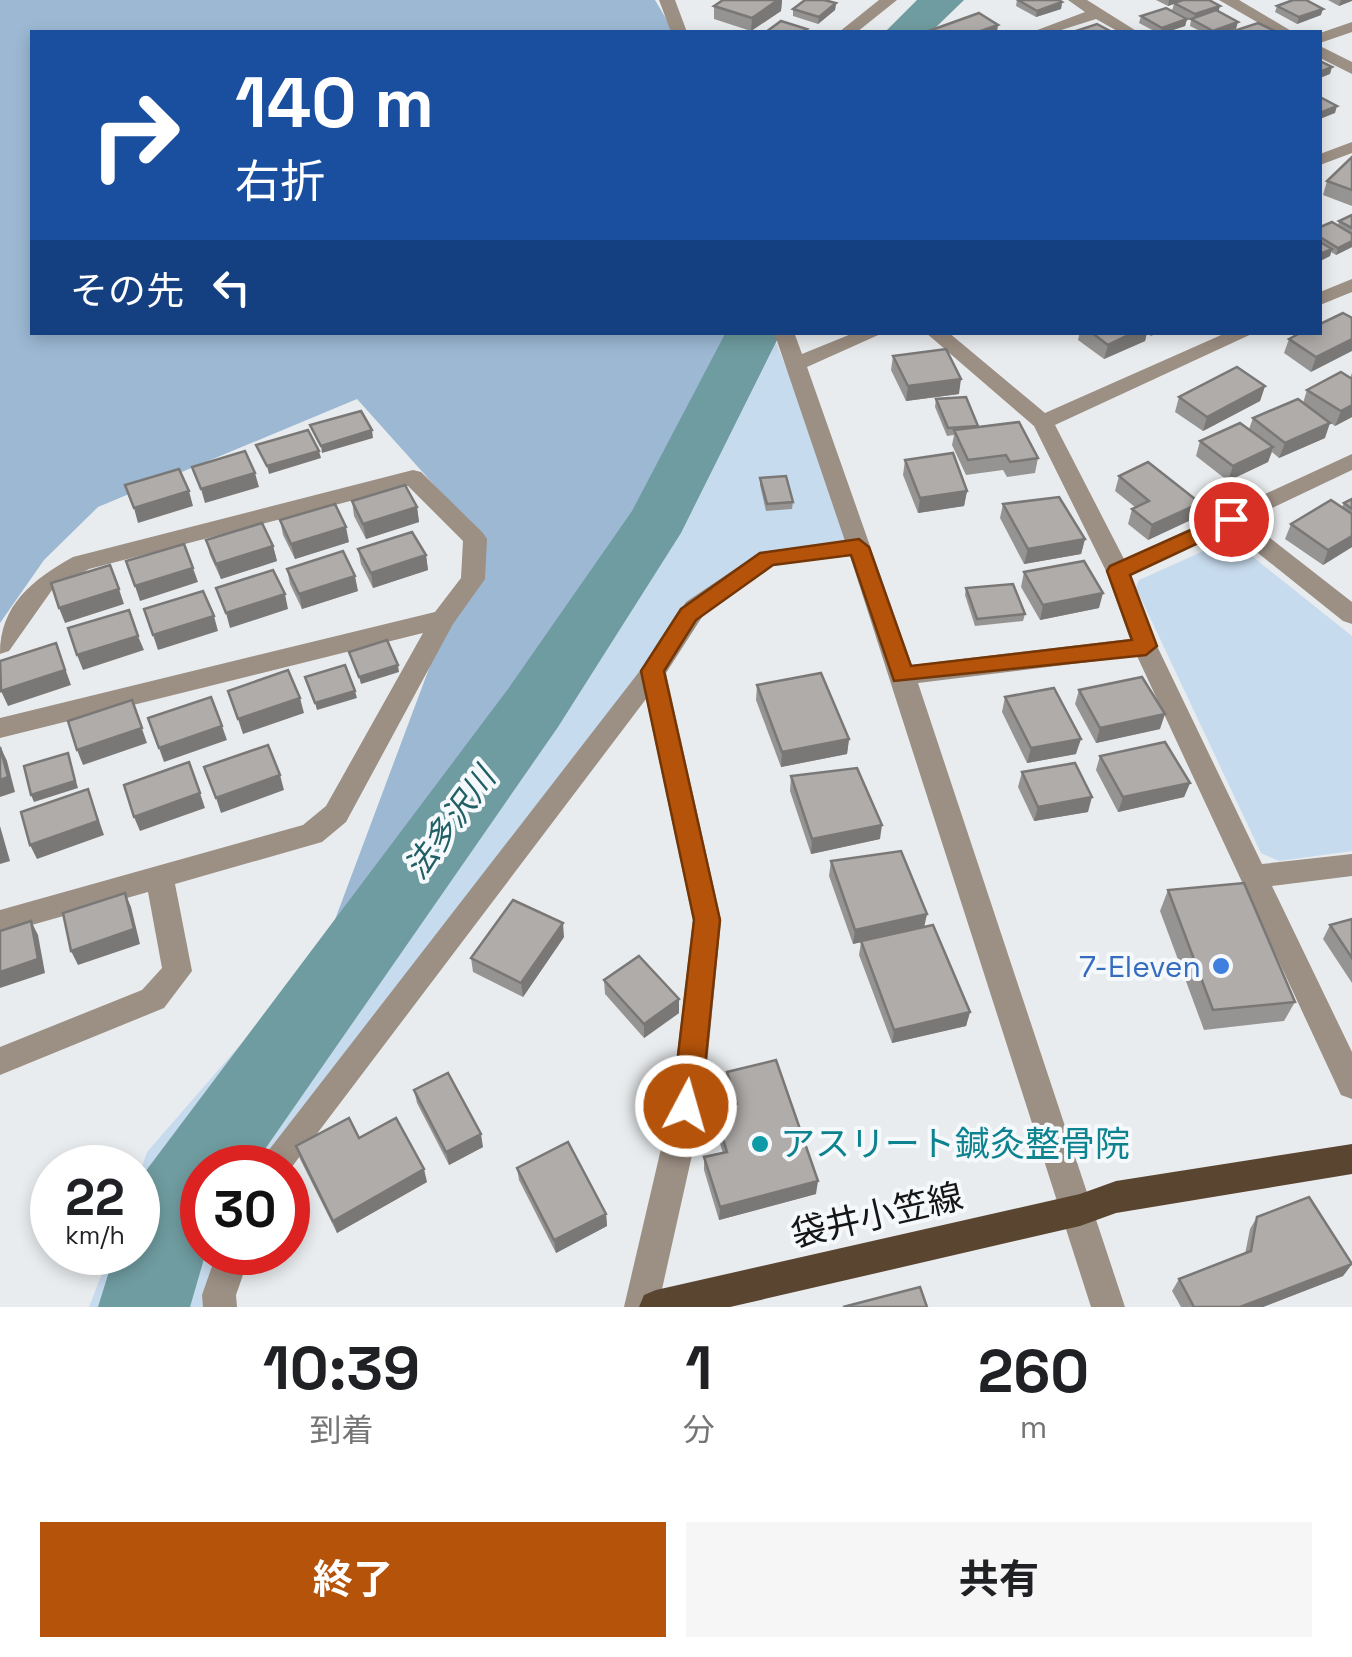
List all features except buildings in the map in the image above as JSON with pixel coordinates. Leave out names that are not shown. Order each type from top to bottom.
[{"type":"main road","name":"袋井小笠線","points":[[656,1307],[1080,1210],[1116,1196],[1352,1159]]},
{"type":"street","points":[[668,0],[678,30]]},
{"type":"street","points":[[849,30],[889,0]]},
{"type":"street","points":[[1076,0],[1127,30]]},
{"type":"street","points":[[1227,0],[1281,30]]},
{"type":"street","points":[[1046,30],[1098,13]]},
{"type":"street","points":[[1322,37],[1352,27]]},
{"type":"street","points":[[1322,53],[1352,68]]},
{"type":"street","points":[[1322,159],[1352,147]]},
{"type":"street","points":[[1322,299],[1352,285]]},
{"type":"street","points":[[785,335],[1080,1210],[1108,1307]]},
{"type":"street","points":[[795,363],[867,335]]},
{"type":"street","points":[[939,335],[1043,422],[1118,571],[1146,646],[1352,1085]]},
{"type":"street","points":[[1043,422],[1239,335]]},
{"type":"street","points":[[1118,571],[1352,461]]},
{"type":"street","points":[[0,645],[44,584],[81,562],[413,477],[475,539],[472,579],[443,619],[336,814],[312,834],[0,922]]},
{"type":"street","points":[[1231,519],[1352,615]]},
{"type":"street","points":[[289,1145],[653,671],[688,614],[708,596],[768,558],[859,547]]},
{"type":"street","points":[[0,728],[443,619]]},
{"type":"street","points":[[902,675],[1146,646]]},
{"type":"street","points":[[641,1307],[686,1106],[707,920],[653,671]]},
{"type":"street","points":[[1255,876],[1352,864]]},
{"type":"street","points":[[0,1061],[153,999],[176,971],[160,877]]},
{"type":"street","points":[[220,1307],[219,1295],[226,1275]]},
{"type":"shaded area","points":[[0,0],[655,0],[673,30],[30,30],[30,335],[727,335],[616,542],[330,933],[479,535],[357,399],[98,507],[44,560],[0,623]]},
{"type":"shaded area","points":[[727,335],[773,335],[859,547],[768,558],[695,608],[288,1145],[180,1145],[180,1275],[228,1275],[220,1307],[89,1307],[101,1275],[160,1275],[160,1145],[153,1145],[260,1022],[341,918],[615,542]]},
{"type":"shaded area","points":[[1217,545],[1243,549],[1352,636],[1352,851],[1279,861],[1261,853],[1136,588],[1139,580]]},
{"type":"waterway","name":"法多沢川","points":[[908,30],[943,0]]},
{"type":"waterway","name":"法多沢川","points":[[144,1307],[176,1202],[533,708],[659,518],[752,335]]},
{"type":"place","name":"7-Eleven","points":[[1221,966]]},
{"type":"place","name":"アスリート鍼灸整骨院","points":[[760,1144]]},
{"type":"route","points":[[686,1106],[707,920],[653,671],[688,614],[708,596],[768,558],[859,547],[902,675],[1146,646],[1118,571],[1231,519]]}]
